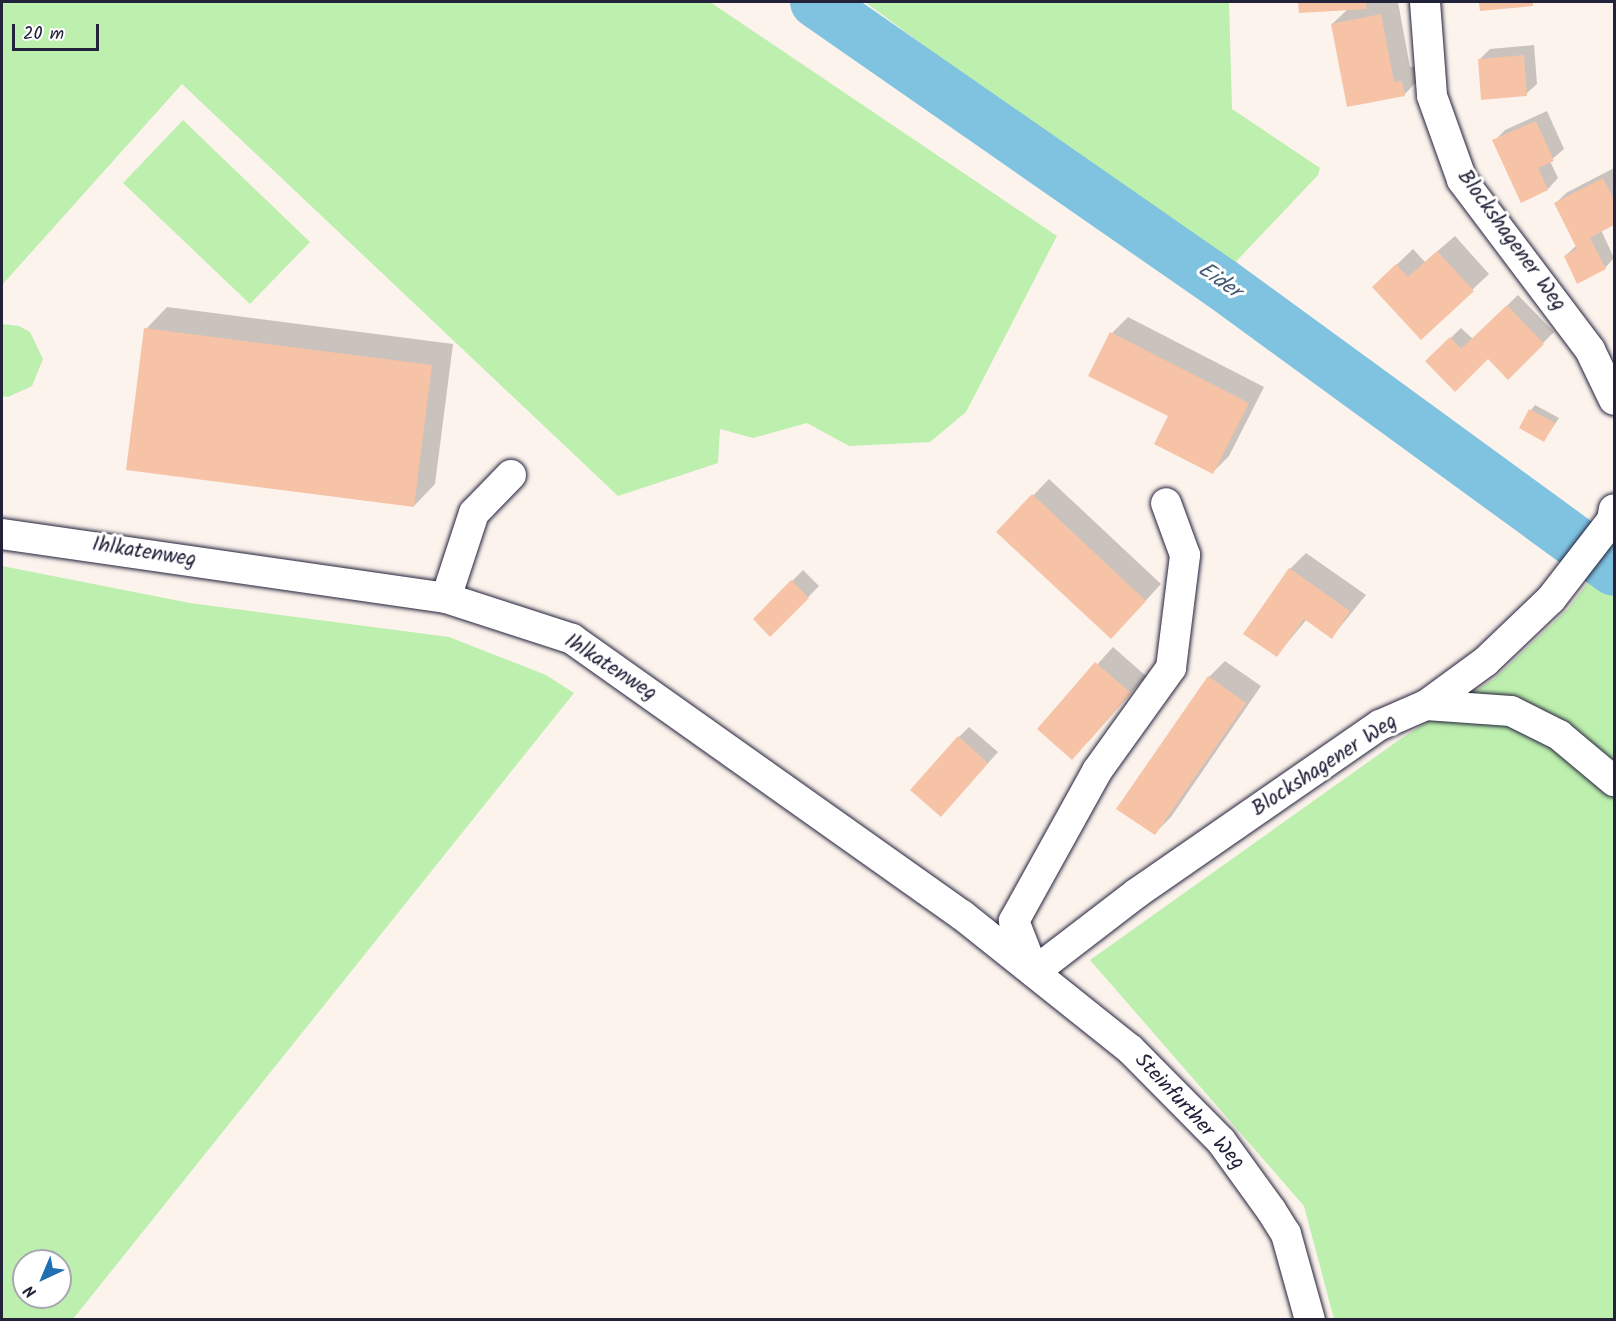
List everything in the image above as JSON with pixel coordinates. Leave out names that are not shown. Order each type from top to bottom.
[{"type":"street","name":"Blockshagener Weg","points":[[1425,2],[1432,96],[1461,180],[1590,350],[1614,400]]},
{"type":"street","points":[[446,598],[474,513],[512,475]]},
{"type":"street","points":[[1034,972],[1014,921],[1097,771],[1171,668],[1185,555],[1166,503]]},
{"type":"street","name":"Blockshagener Weg","points":[[1034,972],[1137,893],[1380,725],[1425,705],[1485,662],[1551,599],[1613,514]]},
{"type":"street","name":"Ihlkatenweg","points":[[2,534],[446,598],[572,639],[827,818],[1034,972]]},
{"type":"street","points":[[1425,705],[1511,711],[1559,735],[1614,781]]},
{"type":"street","name":"Steinfurther Weg","points":[[1034,972],[1130,1049],[1221,1141],[1286,1234],[1310,1320]]},
{"type":"green space","points":[[2,2],[710,2],[1057,236],[966,412],[930,442],[849,446],[807,423],[753,438],[720,429],[718,463],[618,496],[182,84],[2,285]]},
{"type":"green space","points":[[865,2],[1229,2],[1232,109],[1320,168],[1318,175],[1228,270]]},
{"type":"green space","points":[[183,120],[310,242],[250,304],[123,183]]},
{"type":"green space","points":[[2,324],[19,326],[30,332],[43,359],[32,386],[8,397],[2,396]]},
{"type":"green space","points":[[2,566],[190,603],[449,637],[546,675],[574,693],[73,1319],[2,1319]]},
{"type":"green space","points":[[1596,572],[1614,587],[1614,1319],[1334,1319],[1304,1206],[1090,960],[1399,740],[1494,679],[1568,609]]},
{"type":"building","points":[[1298,2],[1366,2],[1367,9],[1299,13]]},
{"type":"building","points":[[1479,2],[1533,2],[1533,6],[1480,11]]},
{"type":"building","points":[[1381,14],[1394,82],[1402,81],[1405,96],[1347,107],[1331,24]]},
{"type":"building","points":[[1524,55],[1527,96],[1481,100],[1478,59]]},
{"type":"building","points":[[1536,121],[1554,161],[1538,168],[1548,190],[1521,203],[1492,140]]},
{"type":"building","points":[[1603,178],[1614,200],[1614,225],[1590,238],[1606,269],[1577,284],[1564,256],[1577,249],[1554,203]]},
{"type":"building","points":[[1437,251],[1474,291],[1421,340],[1372,287],[1396,264],[1408,277]]},
{"type":"building","points":[[1507,305],[1544,344],[1508,380],[1488,359],[1455,392],[1425,361],[1450,337],[1461,349]]},
{"type":"building","points":[[144,328],[432,365],[414,507],[126,470]]},
{"type":"building","points":[[1110,332],[1249,403],[1213,474],[1154,444],[1168,416],[1088,376]]},
{"type":"building","points":[[1529,409],[1555,423],[1544,442],[1519,428]]},
{"type":"building","points":[[1032,494],[1146,601],[1111,639],[996,532]]},
{"type":"building","points":[[1289,568],[1350,611],[1332,639],[1304,619],[1277,657],[1243,634]]},
{"type":"building","points":[[791,580],[809,598],[770,637],[753,619]]},
{"type":"building","points":[[1095,662],[1131,693],[1072,760],[1037,729]]},
{"type":"building","points":[[1208,676],[1246,703],[1155,835],[1116,809]]},
{"type":"building","points":[[958,736],[988,763],[941,817],[910,790]]},
{"type":"waterway","name":"Eider","points":[[816,2],[1222,284],[1614,570]]}]
